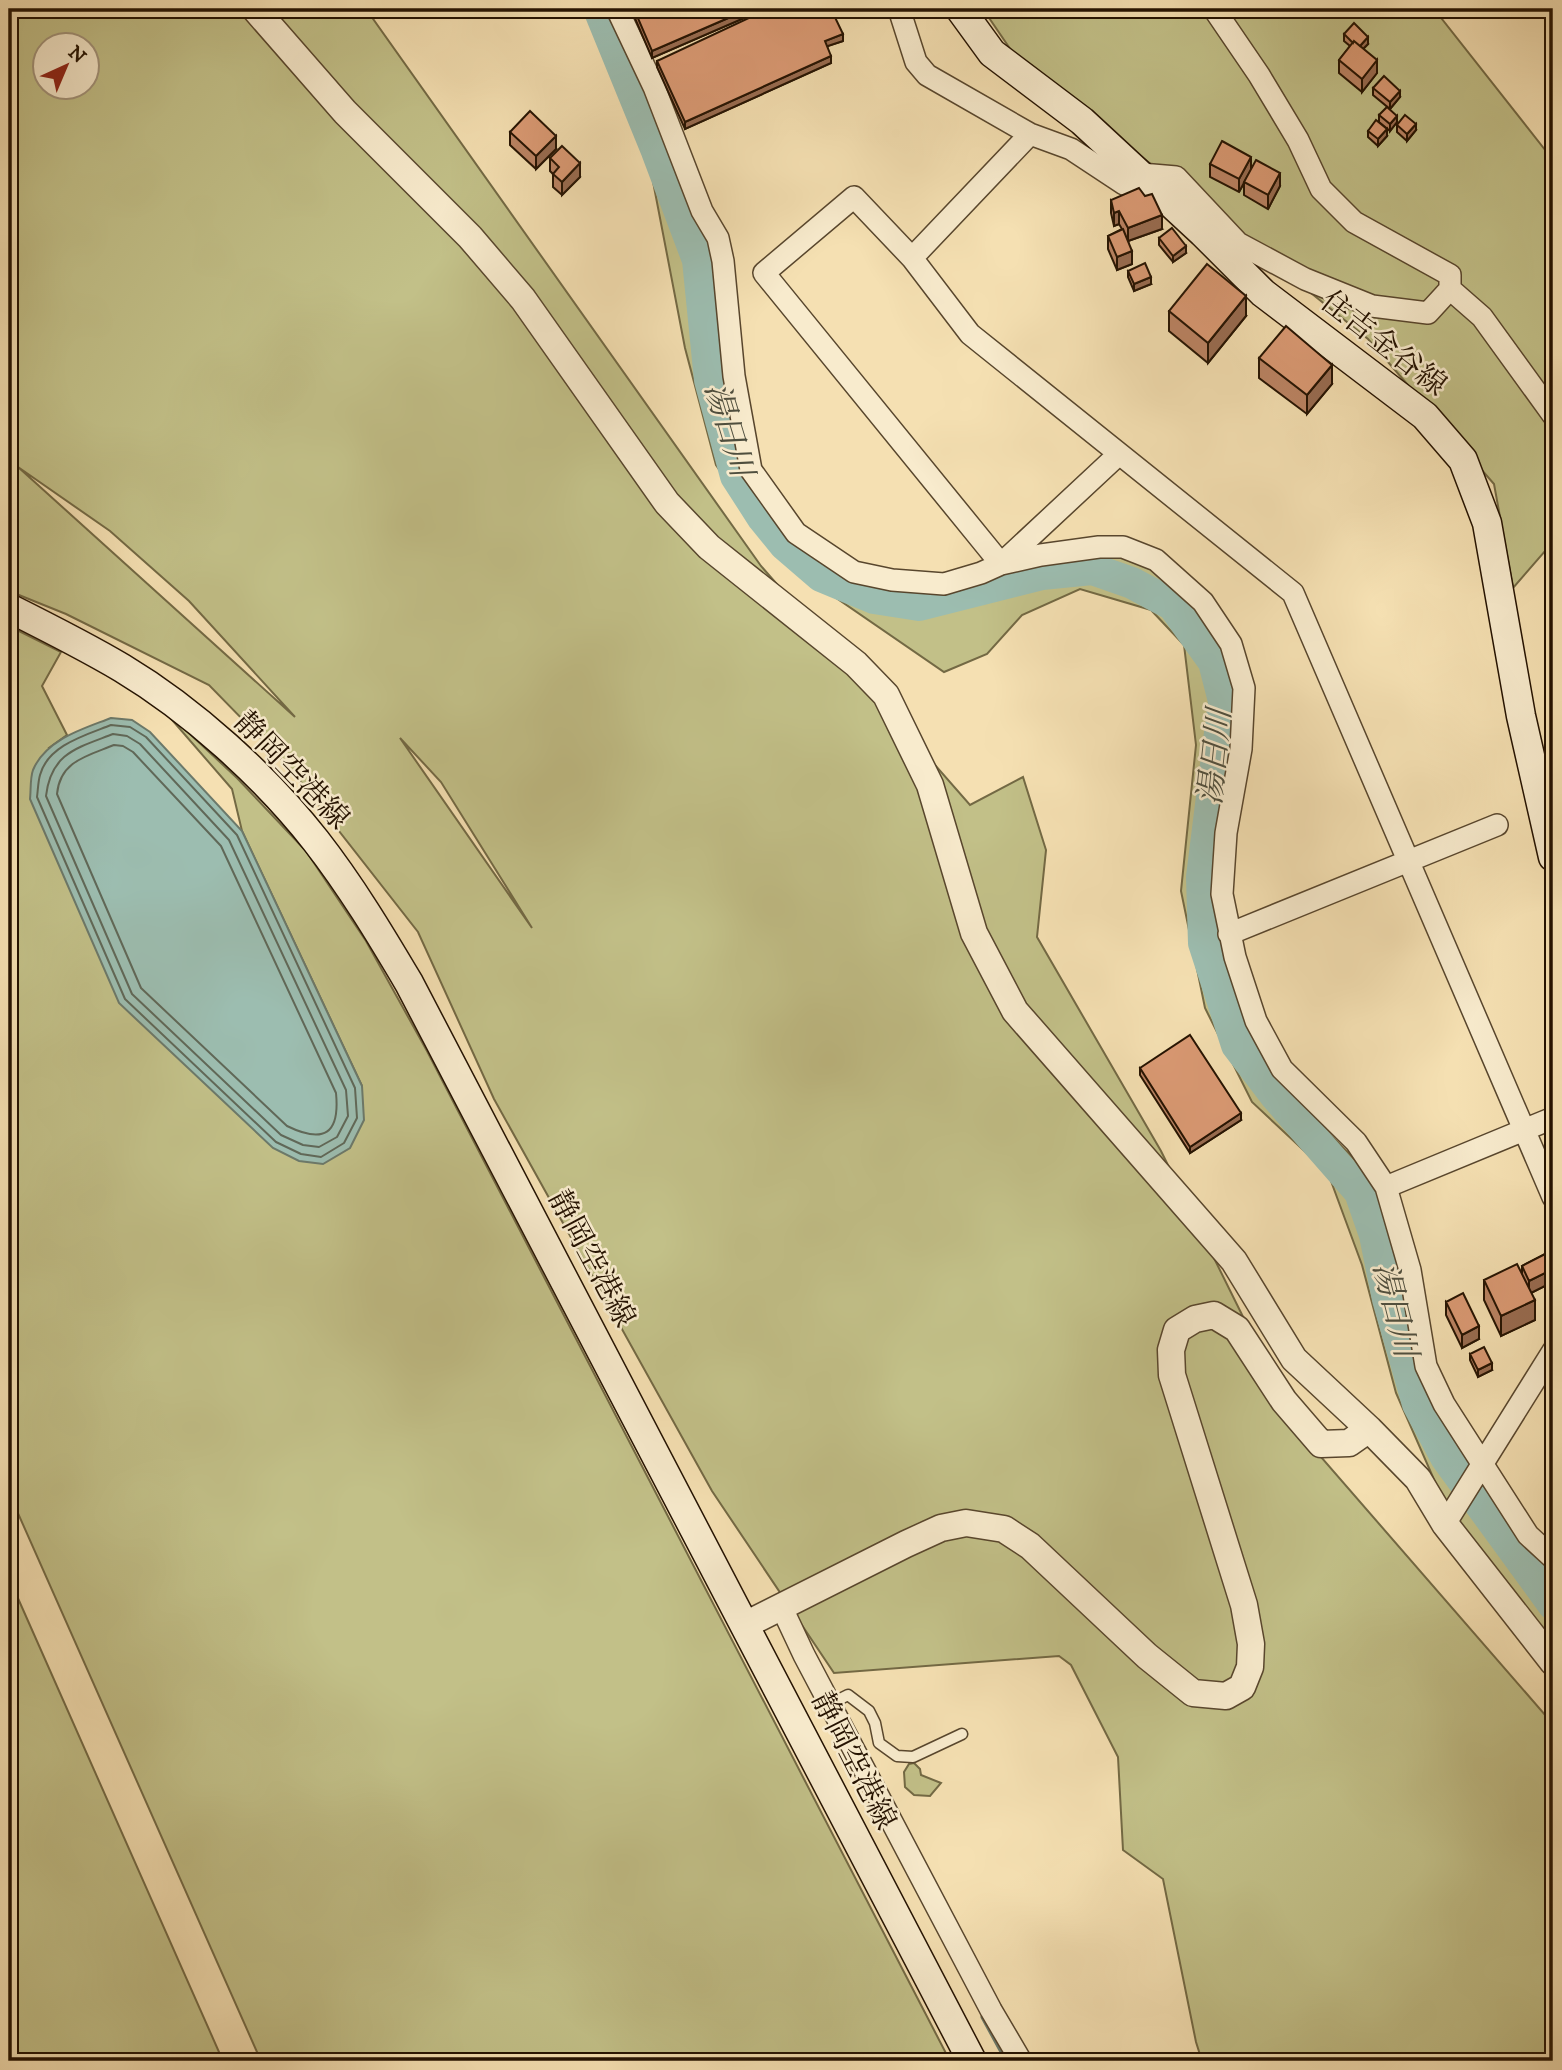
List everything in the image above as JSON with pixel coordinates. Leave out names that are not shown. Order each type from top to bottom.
[{"type":"main road","name":"住吉金谷線","points":[[960,9],[992,53],[1082,121],[1141,174],[1263,293],[1425,416],[1463,460],[1487,523],[1521,716],[1553,857]]},
{"type":"main road","name":"静岡空港線","points":[[9,608],[124,669],[192,717],[283,802],[365,909],[410,983],[972,2061]]},
{"type":"street","points":[[255,9],[345,113],[470,237],[523,299],[667,503],[709,547],[856,664],[886,695],[930,785],[974,933],[1015,1011],[1234,1261],[1294,1359],[1418,1479],[1445,1524],[1553,1662]]},
{"type":"street","points":[[617,9],[653,87],[702,211],[718,238],[723,261],[734,376],[751,470],[796,533],[854,572],[892,580],[944,584],[1001,564],[1041,555],[1099,547],[1123,547],[1156,560],[1203,602],[1231,644],[1244,688],[1241,749],[1226,833],[1222,894],[1229,934],[1256,1021],[1282,1069],[1356,1142],[1386,1187],[1410,1270],[1426,1366],[1444,1404],[1528,1535],[1553,1558]]},
{"type":"street","points":[[899,9],[916,62],[927,75],[1030,134],[1070,149],[1124,184],[1141,174],[1176,177],[1238,243],[1306,279],[1371,306],[1427,313],[1450,289],[1450,275],[1354,222],[1321,189],[1298,141],[1259,75],[1214,9]]},
{"type":"street","points":[[912,258],[1030,134]]},
{"type":"street","points":[[1001,564],[764,273],[854,197],[912,258],[970,334],[1293,593],[1553,1197]]},
{"type":"street","points":[[1450,289],[1482,317],[1553,415]]},
{"type":"street","points":[[1001,564],[1119,454]]},
{"type":"street","points":[[1229,934],[1497,824]]},
{"type":"street","points":[[1386,1187],[1553,1118]]},
{"type":"street","points":[[745,1625],[941,1528],[966,1522],[1003,1529],[1030,1546],[1176,1681],[1194,1693],[1226,1696],[1242,1687],[1250,1667],[1251,1644],[1244,1605],[1172,1375],[1171,1350],[1177,1330],[1195,1319],[1214,1315],[1237,1329],[1284,1401],[1321,1444],[1349,1443],[1369,1429]]},
{"type":"street","points":[[1445,1524],[1553,1351]]},
{"type":"street","points":[[781,1606],[991,2010],[1021,2061]]},
{"type":"lane","points":[[830,1704],[848,1695],[855,1699],[873,1717],[879,1743],[890,1753],[904,1758],[917,1756],[962,1734]]},
{"type":"shaded area","points":[[9,9],[366,9],[761,566],[970,805],[1023,777],[1046,850],[1037,937],[1161,1151],[1301,1434],[1553,1724],[1553,2061],[1202,2061],[1163,1879],[1123,1850],[1118,1757],[1071,1665],[1059,1656],[834,1673],[712,1491],[494,1099],[418,932],[288,766],[209,685],[66,614],[9,591]],"holes":[[[18,467],[110,531],[189,601],[295,717]],[[400,738],[441,782],[532,928]]]},
{"type":"shaded area","points":[[585,9],[617,9],[709,250],[746,473],[862,583],[996,576],[1108,553],[1154,565],[1192,600],[1235,658],[1237,745],[1222,814],[1215,919],[1267,1070],[1365,1170],[1393,1236],[1461,1448],[1553,1572],[1553,1647],[1450,1516],[1396,1393],[1362,1265],[1328,1173],[1252,1102],[1205,1008],[1181,891],[1196,745],[1184,645],[1151,610],[1080,589],[1022,615],[987,654],[944,672],[784,562],[716,465],[685,348],[645,140]]},
{"type":"shaded area","points":[[983,9],[1434,9],[1553,160],[1553,542],[1513,588],[1494,484],[1368,339],[1013,53]]},
{"type":"shaded area","points":[[9,626],[61,652],[42,686],[67,735],[49,748],[362,1086],[242,831],[232,789],[160,706],[237,778],[306,851],[366,941],[427,1051],[950,2061],[261,2061],[9,1493]]},
{"type":"shaded area","points":[[9,1578],[223,2061],[9,2061]]},
{"type":"shaded area","points":[[914,1763],[920,1769],[921,1775],[941,1783],[930,1796],[914,1795],[905,1787],[904,1772],[909,1764]]},
{"type":"water","points":[[111,718],[132,720],[150,732],[242,831],[362,1086],[364,1120],[350,1148],[323,1164],[299,1161],[273,1148],[119,1003],[30,799],[33,770],[47,750],[66,736]]},
{"type":"building","points":[[634,9],[749,9],[652,51]]},
{"type":"building","points":[[768,9],[831,9],[843,34],[825,41],[831,56],[685,122],[657,61]]},
{"type":"building","points":[[1354,23],[1368,37],[1360,46],[1344,34]]},
{"type":"building","points":[[1354,41],[1377,60],[1362,79],[1339,60]]},
{"type":"building","points":[[1384,76],[1400,91],[1390,102],[1373,88]]},
{"type":"building","points":[[1387,107],[1397,116],[1390,124],[1379,115]]},
{"type":"building","points":[[530,111],[556,136],[536,156],[510,132]]},
{"type":"building","points":[[1405,115],[1416,124],[1407,134],[1397,125]]},
{"type":"building","points":[[1376,120],[1387,129],[1378,139],[1368,131]]},
{"type":"building","points":[[1222,141],[1251,157],[1239,179],[1210,164]]},
{"type":"building","points":[[562,146],[580,163],[562,182],[553,174],[559,167],[550,158]]},
{"type":"building","points":[[1256,160],[1280,173],[1268,195],[1244,182]]},
{"type":"building","points":[[1139,188],[1145,196],[1152,194],[1162,215],[1128,228],[1119,211],[1114,213],[1111,200]]},
{"type":"building","points":[[1172,228],[1186,246],[1173,256],[1159,238]]},
{"type":"building","points":[[1123,229],[1132,251],[1117,257],[1108,236]]},
{"type":"building","points":[[1145,263],[1151,277],[1134,284],[1128,271]]},
{"type":"building","points":[[1207,264],[1246,296],[1208,343],[1169,311]]},
{"type":"building","points":[[1286,326],[1332,365],[1307,395],[1259,358]]},
{"type":"building","points":[[1190,1035],[1241,1113],[1190,1147],[1140,1068]]},
{"type":"building","points":[[1553,1250],[1553,1269],[1529,1281],[1522,1266]]},
{"type":"building","points":[[1517,1264],[1535,1300],[1501,1316],[1484,1280]]},
{"type":"building","points":[[1463,1293],[1479,1326],[1462,1335],[1446,1302]]},
{"type":"building","points":[[1484,1347],[1492,1363],[1478,1370],[1470,1354]]},
{"type":"waterway","name":"湯日川","points":[[599,9],[698,260],[710,380],[736,476],[763,518],[785,545],[821,576],[874,598],[919,605],[1042,574],[1092,569],[1132,583],[1173,605],[1214,662],[1224,701],[1202,877],[1204,943],[1237,1045],[1276,1096],[1360,1192],[1375,1235],[1388,1299],[1418,1404],[1446,1457],[1553,1604]]},
{"type":"waterway","points":[[983,2017],[1007,2061]]}]
